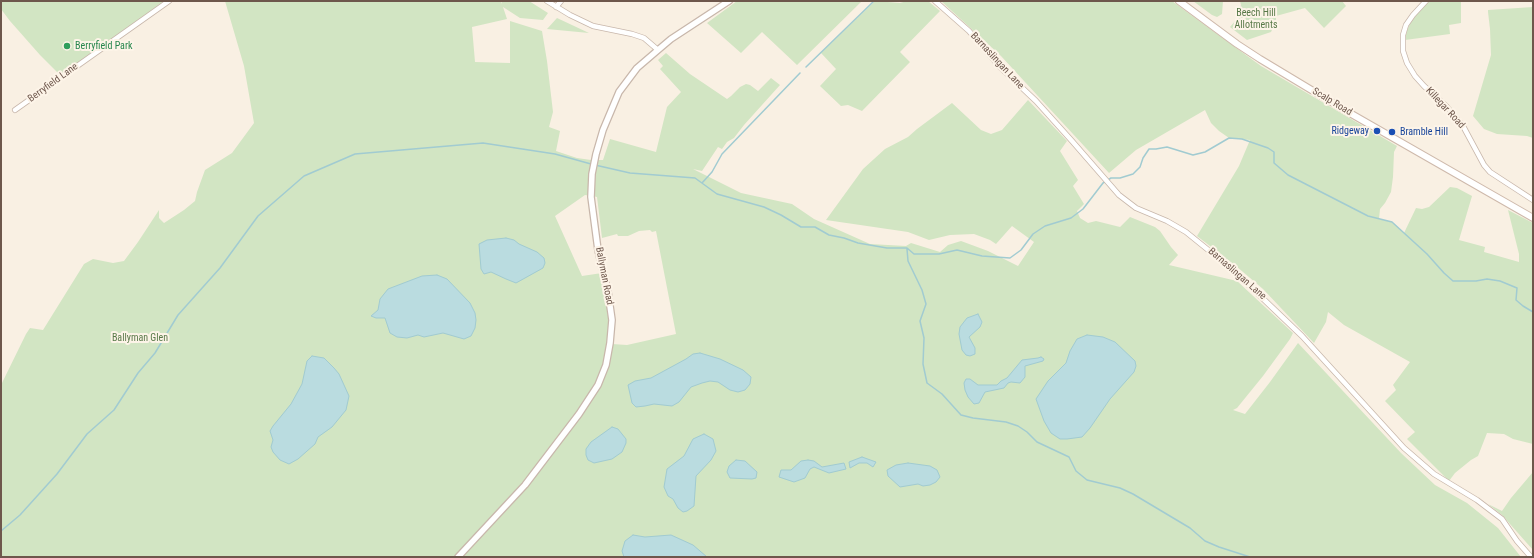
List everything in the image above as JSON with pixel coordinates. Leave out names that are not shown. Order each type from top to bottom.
[{"type":"main road","name":"Scalp Road","points":[[1179,1],[1237,44],[1277,69],[1348,112],[1533,218]]},
{"type":"street","name":"Berryfield Lane","points":[[15,110],[170,1]]},
{"type":"street","points":[[546,1],[593,26],[644,38],[658,50]]},
{"type":"street","points":[[556,7],[561,1]]},
{"type":"street","name":"Ballyman Road","points":[[458,557],[525,485],[579,414],[598,386],[606,365],[612,320],[608,292],[593,221],[591,197],[592,174],[603,130],[619,92],[637,68],[671,39],[729,1]]},
{"type":"street","name":"Barnaslingan Lane","points":[[935,1],[969,32],[1041,107],[1119,195],[1136,208],[1167,221],[1186,232],[1233,270],[1302,336],[1404,448],[1434,474],[1477,500],[1502,519],[1517,541],[1531,557]]},
{"type":"street","name":"Killegar Road","points":[[1426,1],[1413,15],[1402,35],[1403,50],[1407,63],[1415,76],[1446,106],[1463,126],[1481,160],[1490,172],[1533,200]]},
{"type":"green space","name":"Berryfield Park","points":[[1,1],[167,1],[60,75],[10,21],[1,9]]},
{"type":"green space","name":"Ballyman Glen","points":[[225,1],[501,1],[502,4],[502,1],[529,1],[548,13],[543,20],[520,18],[503,7],[507,19],[472,27],[475,62],[510,63],[510,21],[542,31],[553,112],[549,127],[560,131],[556,151],[577,158],[603,160],[610,139],[656,152],[667,107],[681,92],[660,69],[663,66],[658,60],[666,53],[690,74],[727,99],[740,87],[746,84],[758,91],[771,78],[780,85],[734,138],[727,142],[722,149],[718,147],[702,171],[693,169],[741,193],[792,204],[814,219],[870,244],[906,246],[911,243],[940,252],[948,245],[961,241],[988,251],[1018,266],[1034,242],[1012,226],[996,244],[974,234],[950,235],[929,240],[908,232],[826,220],[863,169],[885,149],[908,137],[952,103],[981,130],[991,134],[1002,130],[1028,100],[1067,141],[1060,151],[1078,180],[1073,186],[1084,204],[1077,211],[1080,218],[1088,223],[1096,221],[1120,227],[1130,217],[1155,227],[1160,231],[1178,255],[1169,265],[1237,281],[1293,333],[1263,376],[1237,408],[1233,410],[1245,414],[1298,343],[1401,453],[1435,485],[1467,503],[1498,528],[1521,557],[1,557],[1,385],[26,334],[30,328],[43,330],[84,264],[93,259],[113,263],[124,261],[159,210],[159,218],[164,223],[195,201],[205,170],[232,153],[254,123],[244,66]],"holes":[[[585,195],[597,197],[602,238],[617,234],[618,236],[628,236],[639,231],[656,231],[676,334],[627,345],[612,344],[602,273],[582,276],[555,216]]]},
{"type":"green space","points":[[737,1],[861,2],[797,65],[762,32],[741,53],[707,23]]},
{"type":"green space","points":[[875,1],[900,3],[907,1],[928,1],[940,11],[900,52],[910,62],[862,111],[848,105],[841,106],[820,86],[836,69],[821,53]]},
{"type":"green space","points":[[941,1],[1172,1],[1261,66],[1397,146],[1394,152],[1391,192],[1380,209],[1379,219],[1392,222],[1404,233],[1416,208],[1422,209],[1429,207],[1450,187],[1457,188],[1472,196],[1459,240],[1485,247],[1484,252],[1519,262],[1519,254],[1508,210],[1533,223],[1533,444],[1513,439],[1504,434],[1487,433],[1478,456],[1455,473],[1449,481],[1407,439],[1415,432],[1385,401],[1396,390],[1393,385],[1410,362],[1344,325],[1328,312],[1326,322],[1314,343],[1263,289],[1197,236],[1239,166],[1250,140],[1229,138],[1211,123],[1205,110],[1136,150],[1109,173],[1001,56]]},
{"type":"green space","points":[[1193,1],[1223,1],[1222,14],[1217,17],[1212,15]]},
{"type":"green space","name":"Beech Hill Allotments","points":[[1240,1],[1342,1],[1346,6],[1324,28],[1305,8],[1276,16],[1276,21],[1271,32],[1247,40],[1230,27],[1236,20],[1241,5]]},
{"type":"green space","points":[[1430,1],[1461,1],[1461,23],[1449,25],[1450,34],[1405,40],[1407,30],[1411,22],[1421,9]]},
{"type":"green space","points":[[1533,7],[1533,138],[1527,136],[1497,134],[1484,129],[1473,116],[1491,55],[1488,10]]},
{"type":"green space","points":[[557,18],[589,33],[547,29]]},
{"type":"green space","points":[[1533,472],[1533,550],[1502,515],[1488,504],[1502,511]]},
{"type":"water","points":[[506,238],[514,240],[519,244],[537,252],[544,258],[545,263],[543,268],[516,283],[491,272],[484,274],[481,269],[479,244],[487,240]]},
{"type":"water","points":[[437,275],[447,279],[470,303],[475,313],[476,320],[475,328],[471,336],[464,339],[443,333],[424,337],[418,335],[407,338],[397,337],[390,333],[385,318],[376,318],[371,316],[378,310],[380,299],[388,289],[422,276]]},
{"type":"water","points":[[978,314],[982,322],[980,327],[969,337],[975,348],[975,354],[970,356],[966,355],[962,350],[959,334],[960,327],[967,318]]},
{"type":"water","points":[[1087,335],[1103,337],[1115,342],[1135,361],[1136,366],[1134,372],[1110,399],[1082,437],[1060,439],[1051,433],[1044,421],[1036,399],[1048,381],[1066,363],[1070,351],[1077,339]]},
{"type":"water","points":[[700,353],[720,359],[743,370],[751,377],[750,384],[745,390],[738,392],[730,390],[718,382],[710,381],[702,383],[691,387],[679,402],[672,406],[654,404],[636,407],[632,403],[628,385],[635,381],[651,378],[693,354]]},
{"type":"water","points":[[312,356],[324,358],[334,368],[339,374],[349,396],[346,410],[332,427],[318,437],[315,444],[298,459],[289,464],[280,460],[273,452],[271,447],[273,440],[270,431],[291,404],[302,384],[307,361]]},
{"type":"water","points":[[1041,357],[1044,359],[1043,361],[1025,366],[1025,377],[1020,383],[1011,382],[1004,388],[985,392],[979,403],[974,404],[968,397],[964,383],[966,379],[970,379],[978,385],[997,385],[1007,378],[1022,360]]},
{"type":"water","points":[[612,427],[618,429],[626,439],[622,452],[612,459],[594,463],[588,460],[586,449],[591,442]]},
{"type":"water","points":[[704,434],[713,439],[716,451],[711,460],[696,476],[694,506],[683,512],[678,508],[673,499],[668,496],[664,487],[667,469],[684,456],[693,439]]},
{"type":"water","points":[[862,457],[876,462],[873,467],[867,463],[859,463],[850,468],[849,462]]},
{"type":"water","points":[[736,460],[745,461],[757,472],[756,478],[730,478],[727,472],[729,466]]},
{"type":"water","points":[[801,461],[814,461],[822,467],[844,463],[846,469],[829,473],[814,467],[810,469],[805,478],[794,482],[779,477],[781,470],[791,470]]},
{"type":"water","points":[[908,463],[930,466],[937,470],[940,477],[936,482],[930,485],[923,486],[918,484],[900,487],[888,476],[887,470],[896,465]]},
{"type":"water","points":[[633,535],[645,537],[671,535],[693,545],[707,557],[624,557],[622,551],[625,541]]},
{"type":"waterway","points":[[806,67],[874,1]]},
{"type":"waterway","points":[[702,183],[712,172],[722,154],[800,73]]},
{"type":"waterway","points":[[595,165],[630,173],[695,178],[717,194],[764,207],[801,227],[815,227],[829,235],[858,243],[887,248],[907,248],[914,254],[939,254],[957,250],[982,256],[1010,258],[1021,250],[1033,234],[1045,226],[1071,218],[1083,209],[1103,183],[1111,178],[1120,178],[1133,174],[1140,167],[1143,158],[1149,149],[1167,147],[1193,155],[1205,152],[1229,138],[1242,139],[1268,148],[1274,152],[1274,163],[1288,175],[1368,216],[1392,222],[1427,254],[1453,281],[1476,281],[1487,279],[1500,281],[1517,288],[1516,300],[1533,312]]},
{"type":"waterway","points":[[1,531],[20,515],[57,474],[87,434],[114,410],[138,373],[155,353],[178,315],[220,268],[258,216],[304,176],[355,154],[483,143],[555,154],[591,164]]},
{"type":"waterway","points":[[907,249],[908,261],[922,290],[926,304],[920,321],[924,338],[923,364],[927,383],[942,394],[961,415],[1006,422],[1018,426],[1027,432],[1037,442],[1069,457],[1076,471],[1087,480],[1120,488],[1133,494],[1190,528],[1205,541],[1250,557]]},
{"type":"place","name":"Berryfield Park","points":[[67,46]]},
{"type":"place","name":"Ridgeway","points":[[1377,131]]},
{"type":"place","name":"Bramble Hill","points":[[1392,132]]}]
